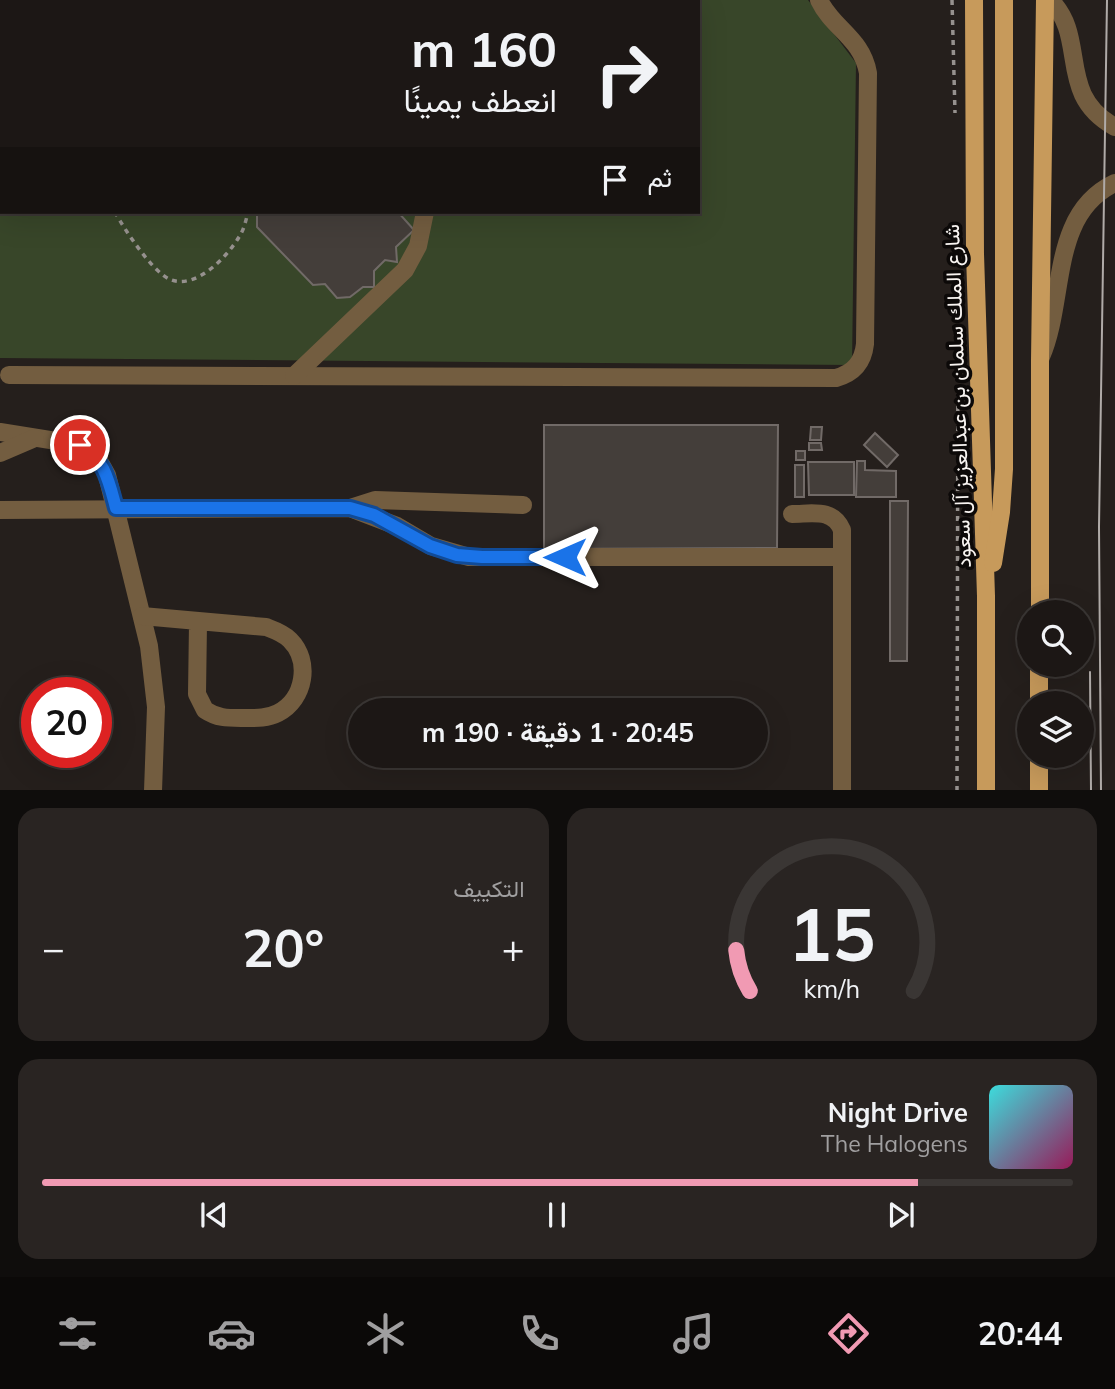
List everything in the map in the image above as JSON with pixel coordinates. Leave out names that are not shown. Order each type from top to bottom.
[{"type":"main road","name":"شارع الملك سلمان بن عبدالعزيز آل سعود","points":[[974,0],[975,254],[986,596],[986,790]]},
{"type":"main road","points":[[986,596],[1001,512],[1004,469],[1004,0]]},
{"type":"main road","points":[[1040,600],[1040,360],[1048,0]]},
{"type":"main road","points":[[1040,768],[1040,790]]},
{"type":"street","points":[[9,375],[836,379],[850,373],[861,360],[865,344],[868,73],[858,47],[824,10],[819,0]]},
{"type":"street","points":[[1048,0],[1065,20],[1078,87],[1096,114],[1115,127]]},
{"type":"street","points":[[1040,360],[1052,326],[1067,239],[1073,223],[1095,195],[1115,183]]},
{"type":"street","points":[[294,376],[405,270],[418,246],[425,214]]},
{"type":"street","points":[[0,432],[71,443],[89,450],[103,465],[149,646],[156,707],[153,790]]},
{"type":"street","points":[[0,453],[38,437]]},
{"type":"street","points":[[0,510],[350,508],[375,500],[523,505]]},
{"type":"street","points":[[350,508],[397,526],[430,546],[469,557],[842,557]]},
{"type":"street","points":[[792,514],[826,514],[839,521],[842,530],[842,790]]},
{"type":"street","points":[[142,616],[266,628],[278,632],[289,639],[302,660],[301,686],[296,697],[287,707],[264,718],[222,718],[205,710],[197,694],[198,623]]},
{"type":"path","points":[[952,0],[955,122]]},
{"type":"path","points":[[116,214],[132,239],[162,275],[179,282],[194,279],[220,260],[241,236],[247,214]]},
{"type":"path","points":[[957,790],[958,338]]},
{"type":"green space","points":[[700,0],[808,0],[856,63],[852,365],[0,358],[0,214],[257,214],[258,227],[313,285],[325,284],[337,298],[350,297],[385,260],[397,261],[396,247],[414,230],[400,214],[700,214]]},
{"type":"building","points":[[257,214],[400,214],[414,230],[396,247],[397,262],[385,260],[374,271],[374,287],[363,287],[350,297],[337,298],[325,284],[313,285],[257,227]]},
{"type":"building","points":[[544,425],[778,425],[777,548],[544,549]]},
{"type":"building","points":[[811,427],[822,427],[821,440],[810,440]]},
{"type":"building","points":[[875,433],[898,455],[887,467],[864,445]]},
{"type":"building","points":[[809,443],[821,443],[822,450],[809,450]]},
{"type":"building","points":[[796,451],[805,451],[805,460],[796,460]]},
{"type":"building","points":[[857,461],[865,461],[865,470],[896,471],[896,497],[856,497]]},
{"type":"building","points":[[808,462],[854,462],[854,495],[809,495]]},
{"type":"building","points":[[795,465],[804,465],[804,497],[795,497]]},
{"type":"building","points":[[890,501],[908,501],[907,661],[890,661]]},
{"type":"tram line","points":[[1101,790],[1099,527],[1107,0]]},
{"type":"tram line","points":[[1090,677],[1091,790]]},
{"type":"route","points":[[80,445],[89,450],[103,465],[116,508],[350,508],[374,515],[430,546],[457,555],[565,557]]}]
